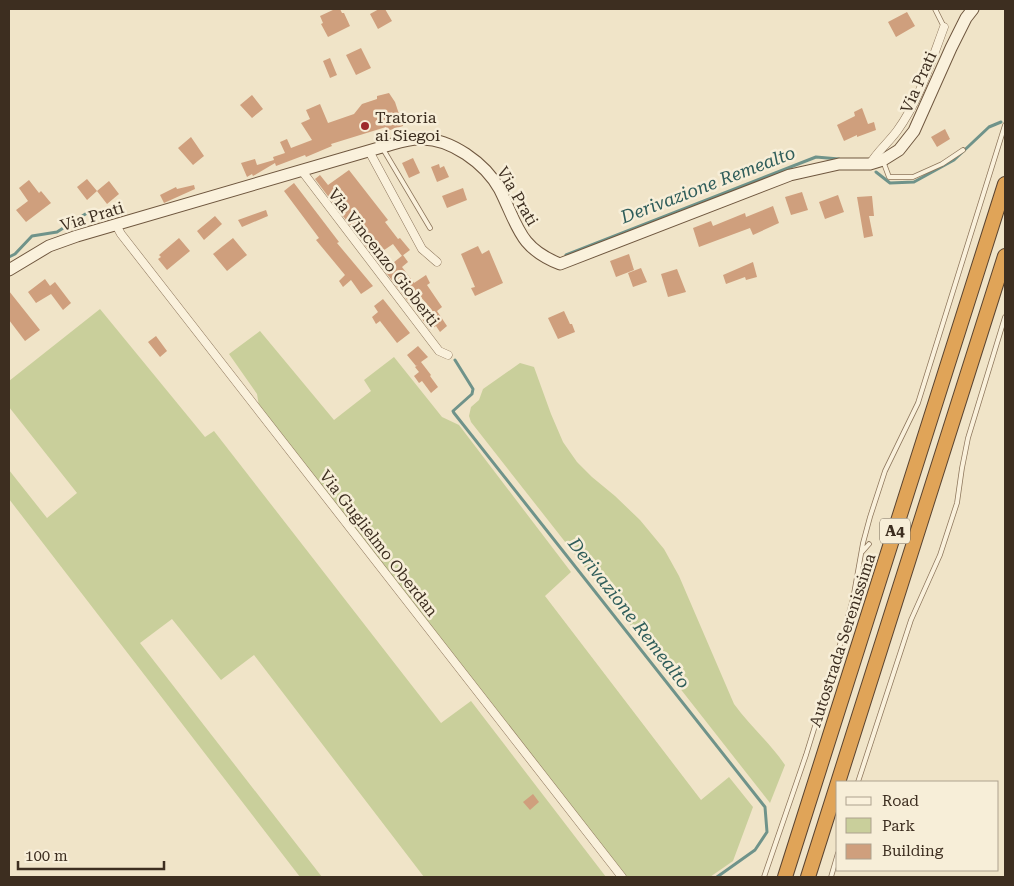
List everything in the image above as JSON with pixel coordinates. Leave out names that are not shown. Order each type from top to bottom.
[{"type":"highway","name":"Autostrada Serenissima","points":[[785,877],[1005,184]]},
{"type":"highway","name":"A4","points":[[838,781],[1005,256]]},
{"type":"highway","name":"A4","points":[[808,877],[836,789]]},
{"type":"street","name":"Via Prati","points":[[9,270],[49,246],[418,138],[444,143],[460,151],[488,173],[499,189],[518,231],[528,245],[544,258],[560,264],[790,176],[839,164],[870,164],[883,160],[899,150],[914,131],[951,48],[972,9]]},
{"type":"street","points":[[870,164],[876,154],[897,131],[914,103],[944,27]]},
{"type":"street","points":[[369,151],[422,249],[437,262]]},
{"type":"street","name":"Via Vincenzo Gioberti","points":[[302,171],[439,351],[448,355]]},
{"type":"street","name":"Via Guglielmo Oberdan","points":[[116,225],[121,234],[622,877]]},
{"type":"lane","points":[[935,9],[944,27]]},
{"type":"lane","points":[[764,877],[835,663],[853,598],[870,517],[885,471],[921,394],[1005,125]]},
{"type":"lane","points":[[382,147],[430,228]]},
{"type":"lane","points":[[883,160],[889,176],[913,177],[942,164],[963,150]]},
{"type":"lane","points":[[858,781],[911,620],[940,555],[957,503],[968,438],[1005,317]]},
{"type":"lane","points":[[861,554],[869,544]]},
{"type":"lane","points":[[831,877],[836,860]]},
{"type":"green space","points":[[100,309],[205,437],[214,431],[441,723],[471,701],[606,877],[424,877],[254,655],[221,680],[172,619],[140,643],[322,877],[300,877],[9,499],[9,470],[47,518],[77,493],[9,407],[9,381]]},
{"type":"green space","points":[[260,331],[334,420],[371,391],[364,380],[394,357],[442,417],[459,425],[571,572],[545,596],[701,800],[729,777],[753,807],[733,861],[710,877],[626,877],[259,406],[257,394],[229,354]]},
{"type":"green space","points":[[520,363],[534,367],[563,442],[577,462],[640,520],[664,549],[679,576],[734,704],[785,765],[770,803],[471,422],[469,416],[471,407],[479,400],[483,389]]},
{"type":"building","points":[[335,9],[340,9],[344,13],[350,26],[328,37],[321,24],[323,23],[320,16]]},
{"type":"building","points":[[379,9],[385,9],[392,21],[378,29],[370,14]]},
{"type":"building","points":[[907,12],[915,26],[896,37],[888,22]]},
{"type":"building","points":[[361,48],[371,68],[356,75],[346,55]]},
{"type":"building","points":[[330,58],[337,75],[330,78],[323,61]]},
{"type":"building","points":[[389,93],[395,102],[403,126],[387,131],[386,127],[331,144],[332,146],[306,157],[305,155],[276,166],[275,163],[253,176],[252,174],[247,177],[241,163],[255,159],[257,165],[274,160],[273,157],[285,153],[280,142],[287,139],[291,148],[312,140],[301,123],[310,119],[306,110],[320,104],[328,123],[354,114],[362,104],[377,99],[377,96]]},
{"type":"building","points":[[252,95],[263,109],[252,118],[240,105]]},
{"type":"building","points":[[862,108],[868,124],[874,122],[876,130],[844,141],[837,125],[855,116],[854,112]]},
{"type":"building","points":[[945,129],[950,139],[937,147],[931,137]]},
{"type":"building","points":[[191,137],[204,156],[193,165],[178,148]]},
{"type":"building","points":[[413,158],[420,173],[409,178],[402,163]]},
{"type":"building","points":[[439,164],[440,168],[444,166],[449,177],[437,182],[431,167]]},
{"type":"building","points":[[349,170],[388,220],[385,222],[398,239],[400,238],[410,250],[402,256],[393,244],[374,257],[315,179],[320,175],[328,185]]},
{"type":"building","points":[[87,179],[97,191],[87,200],[77,187]]},
{"type":"building","points":[[29,180],[39,193],[41,191],[51,203],[26,222],[16,210],[28,201],[19,188]]},
{"type":"building","points":[[109,181],[119,194],[107,204],[97,191]]},
{"type":"building","points":[[294,183],[339,242],[337,243],[373,286],[361,294],[351,280],[343,287],[339,281],[345,275],[316,240],[319,238],[284,191]]},
{"type":"building","points":[[194,185],[195,189],[164,203],[160,195],[176,187],[177,189]]},
{"type":"building","points":[[463,188],[467,200],[447,208],[442,196]]},
{"type":"building","points":[[802,192],[808,210],[791,215],[785,197]]},
{"type":"building","points":[[838,195],[844,212],[825,219],[819,202]]},
{"type":"building","points":[[872,196],[874,216],[869,216],[873,236],[864,238],[857,197]]},
{"type":"building","points":[[773,206],[779,223],[753,235],[750,228],[699,247],[693,228],[711,221],[713,226],[745,213],[746,217]]},
{"type":"building","points":[[266,210],[268,216],[242,227],[238,220]]},
{"type":"building","points":[[215,216],[222,224],[204,240],[197,231]]},
{"type":"building","points":[[179,238],[190,251],[167,270],[158,259],[161,257],[159,255]]},
{"type":"building","points":[[233,238],[247,255],[227,271],[213,254]]},
{"type":"building","points":[[478,246],[482,254],[489,250],[503,283],[475,296],[471,288],[475,287],[461,254]]},
{"type":"building","points":[[629,254],[634,270],[616,277],[610,261]]},
{"type":"building","points":[[403,255],[408,262],[402,267],[414,283],[426,275],[430,283],[427,285],[442,307],[437,311],[447,326],[440,332],[436,326],[430,330],[422,319],[432,310],[420,296],[410,304],[384,270]]},
{"type":"building","points":[[753,262],[757,277],[746,280],[745,277],[726,284],[723,275]]},
{"type":"building","points":[[641,268],[647,282],[633,287],[628,273]]},
{"type":"building","points":[[677,269],[686,292],[668,297],[661,274]]},
{"type":"building","points":[[45,279],[50,286],[55,282],[71,303],[63,310],[51,294],[36,303],[28,292]]},
{"type":"building","points":[[9,291],[40,330],[25,341],[9,320]]},
{"type":"building","points":[[383,299],[410,333],[397,343],[380,321],[376,324],[372,317],[378,312],[374,306]]},
{"type":"building","points":[[564,311],[575,332],[558,339],[548,318]]},
{"type":"building","points":[[156,336],[167,351],[160,357],[148,342]]},
{"type":"building","points":[[418,346],[428,357],[421,362],[438,387],[431,393],[422,381],[419,383],[414,376],[419,372],[415,367],[418,365],[416,366],[407,355]]},
{"type":"building","points":[[533,794],[539,802],[530,810],[523,802]]},
{"type":"waterway","name":"Derivazione Remealto","points":[[876,172],[890,183],[914,182],[954,160],[989,127],[1001,122]]},
{"type":"waterway","name":"Derivazione Remealto","points":[[566,255],[816,157],[839,159]]},
{"type":"waterway","points":[[9,257],[15,254],[32,236],[57,232],[87,213]]},
{"type":"waterway","name":"Derivazione Remealto","points":[[455,360],[473,389],[472,394],[453,411],[454,413],[765,807],[767,832],[755,850],[717,877]]},
{"type":"place","name":"Tratoria ai Siegoi","points":[[365,126]]}]
